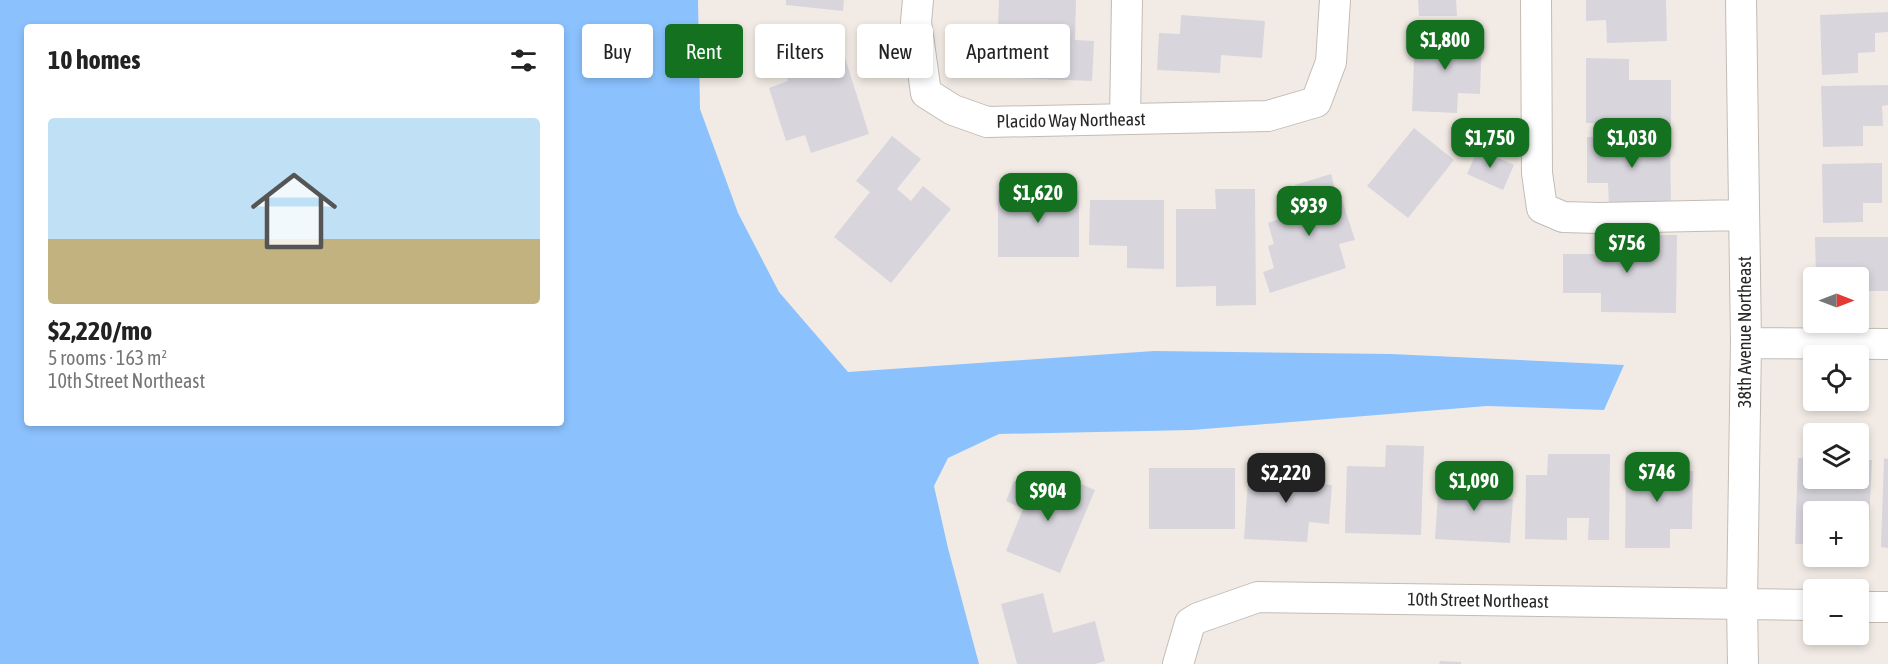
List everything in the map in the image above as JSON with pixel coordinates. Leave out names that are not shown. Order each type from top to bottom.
[{"type":"street","name":"Placido Way Northeast","points":[[918,0],[916,22],[926,93],[953,110],[987,122],[1268,116],[1316,102],[1331,62],[1335,0]]},
{"type":"street","points":[[1125,119],[1127,0]]},
{"type":"street","points":[[1536,0],[1537,173],[1542,208],[1563,217],[1743,215]]},
{"type":"street","name":"38th Avenue Northeast","points":[[1741,0],[1746,343],[1743,664]]},
{"type":"street","points":[[1746,343],[1888,344]]},
{"type":"street","name":"10th Street Northeast","points":[[1178,664],[1190,624],[1198,618],[1258,597],[1803,605]]},
{"type":"street","points":[[1869,607],[1888,607]]},
{"type":"water","points":[[0,0],[698,0],[698,24],[665,24],[665,78],[699,78],[700,109],[738,213],[779,292],[848,372],[1154,351],[1391,354],[1624,365],[1604,410],[1487,406],[1192,430],[999,434],[948,458],[934,486],[979,664],[0,664]]},
{"type":"building","points":[[786,0],[844,0],[843,11],[786,5]]},
{"type":"building","points":[[999,0],[1076,0],[1075,40],[1094,41],[1092,81],[1016,78],[1070,78],[1070,24],[998,24]]},
{"type":"building","points":[[1418,0],[1456,0],[1457,16],[1419,16]]},
{"type":"building","points":[[1586,0],[1666,0],[1667,41],[1607,43],[1606,20],[1586,21]]},
{"type":"building","points":[[1888,12],[1888,32],[1875,33],[1875,52],[1858,53],[1858,73],[1822,75],[1820,15]]},
{"type":"building","points":[[1181,15],[1265,21],[1262,58],[1221,55],[1220,73],[1157,70],[1159,33],[1180,34]]},
{"type":"building","points":[[1415,33],[1482,35],[1480,94],[1458,93],[1457,113],[1412,111]]},
{"type":"building","points":[[845,58],[869,134],[811,153],[805,135],[786,141],[769,88],[788,81],[787,78],[845,78]]},
{"type":"building","points":[[1586,58],[1629,59],[1629,80],[1671,80],[1671,124],[1586,123]]},
{"type":"building","points":[[1888,85],[1888,105],[1882,106],[1883,126],[1863,126],[1863,146],[1823,147],[1821,86]]},
{"type":"building","points":[[1414,128],[1454,160],[1408,218],[1367,186]]},
{"type":"building","points":[[892,136],[921,159],[897,189],[911,201],[923,186],[951,209],[891,283],[834,237],[870,192],[856,181]]},
{"type":"building","points":[[1670,136],[1671,205],[1609,206],[1608,183],[1587,183],[1587,137]]},
{"type":"building","points":[[1478,149],[1514,165],[1503,190],[1467,174]]},
{"type":"building","points":[[1882,163],[1882,203],[1863,203],[1863,222],[1823,223],[1822,164]]},
{"type":"building","points":[[1331,174],[1338,200],[1342,200],[1355,240],[1339,244],[1346,268],[1270,293],[1263,272],[1274,268],[1268,246],[1274,244],[1268,223],[1302,211],[1295,185]]},
{"type":"building","points":[[1215,189],[1255,189],[1256,305],[1216,306],[1216,286],[1176,287],[1176,209],[1216,209]]},
{"type":"building","points":[[998,190],[1079,191],[1079,257],[998,257]]},
{"type":"building","points":[[1090,200],[1164,200],[1164,269],[1127,268],[1127,246],[1089,245]]},
{"type":"building","points":[[1601,235],[1677,235],[1676,313],[1601,312],[1601,293],[1563,293],[1563,254],[1601,254]]},
{"type":"building","points":[[1815,237],[1888,237],[1888,291],[1869,291],[1869,267],[1816,267]]},
{"type":"building","points":[[1386,445],[1424,446],[1421,535],[1345,533],[1347,466],[1385,467]]},
{"type":"building","points":[[1648,452],[1671,452],[1671,471],[1693,471],[1692,529],[1670,529],[1670,548],[1625,548],[1626,471],[1648,471]]},
{"type":"building","points":[[1548,454],[1610,454],[1609,540],[1588,540],[1589,518],[1567,518],[1567,540],[1525,539],[1526,475],[1547,475]]},
{"type":"building","points":[[1798,458],[1803,458],[1803,489],[1869,489],[1869,460],[1872,460],[1869,524],[1869,501],[1803,501],[1803,544],[1795,544]]},
{"type":"building","points":[[1884,458],[1888,459],[1888,548],[1881,547]]},
{"type":"building","points":[[1270,461],[1312,464],[1311,483],[1332,485],[1329,524],[1309,522],[1307,542],[1244,539],[1248,480],[1269,481]]},
{"type":"building","points":[[1149,468],[1235,468],[1235,529],[1149,529]]},
{"type":"building","points":[[1458,473],[1495,475],[1494,498],[1513,499],[1510,543],[1435,539],[1438,494],[1457,496]]},
{"type":"building","points":[[1059,475],[1095,490],[1060,573],[1006,551],[1023,509],[1006,501],[1014,481],[1051,496]]},
{"type":"building","points":[[1043,593],[1053,633],[1095,621],[1105,661],[1095,664],[1017,664],[1001,604]]},
{"type":"building","points":[[1440,661],[1461,662],[1461,664],[1439,664]]}]
